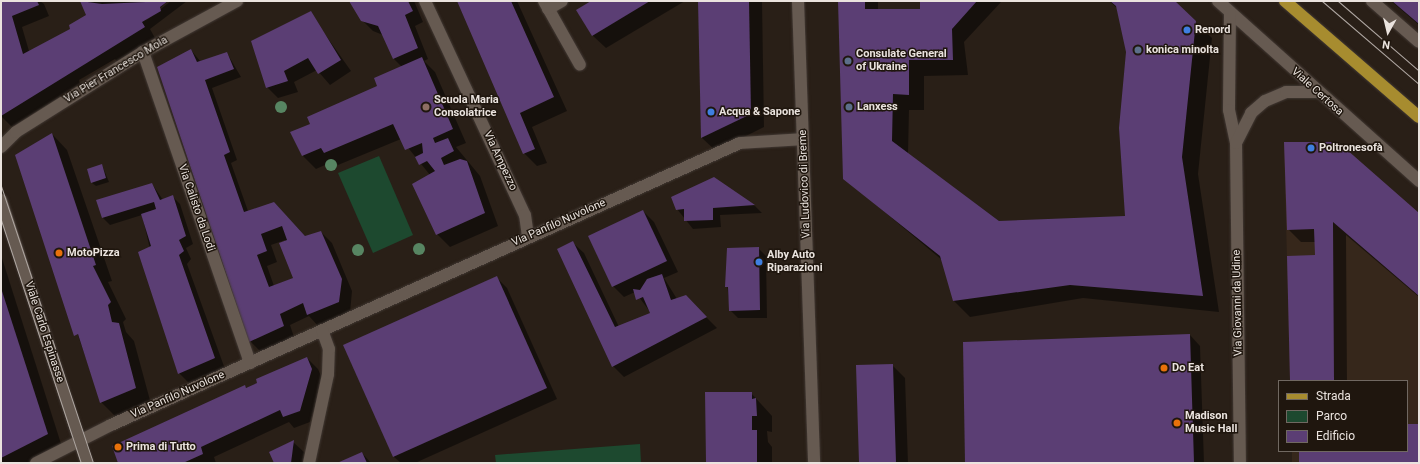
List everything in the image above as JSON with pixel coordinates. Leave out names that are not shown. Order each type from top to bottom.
[{"type":"main road","points":[[1285,1],[1419,116]]},
{"type":"street","name":"Via Pier Francesco Mola","points":[[1,147],[16,132],[143,52],[237,1]]},
{"type":"street","name":"Via Ampezzo","points":[[425,1],[525,215],[528,236]]},
{"type":"street","points":[[562,1],[546,5],[580,65]]},
{"type":"street","name":"Via Ludovico di Breme","points":[[798,1],[814,463]]},
{"type":"street","name":"Viale Certosa","points":[[1218,1],[1316,92],[1419,181]]},
{"type":"street","points":[[1372,1],[1419,42]]},
{"type":"street","name":"Via Giovanni da Udine","points":[[1230,12],[1229,110],[1236,143],[1240,463]]},
{"type":"street","name":"Via Calisto da Lodi","points":[[143,52],[250,363]]},
{"type":"street","name":"Via Giovanni da Udine","points":[[1236,143],[1250,113],[1266,101],[1286,92],[1316,92]]},
{"type":"street","name":"Via Panfilo Nuvolone","points":[[36,463],[80,441],[528,236],[740,143],[803,139]]},
{"type":"street","name":"Viale Carlo Espinasse","points":[[1,200],[87,463]]},
{"type":"street","points":[[309,463],[328,374],[329,349],[322,330]]},
{"type":"shaded area","points":[[1284,142],[1338,142],[1419,213],[1419,463],[1292,463],[1292,452],[1408,452],[1408,380],[1290,380]]},
{"type":"green space","points":[[379,156],[413,235],[373,253],[338,173]]},
{"type":"green space","points":[[640,444],[641,463],[496,463],[495,455]]},
{"type":"building","points":[[1,1],[37,1],[39,5],[12,16],[23,54],[70,29],[69,25],[86,15],[80,1],[102,4],[168,1],[160,7],[161,11],[142,22],[145,27],[1,116]]},
{"type":"building","points":[[349,1],[408,1],[413,11],[405,15],[418,48],[393,59],[378,26],[361,21]]},
{"type":"building","points":[[457,1],[511,1],[554,97],[520,113],[535,149],[523,154]]},
{"type":"building","points":[[591,1],[650,1],[592,36],[576,10]]},
{"type":"building","points":[[698,1],[749,1],[751,114],[701,138]]},
{"type":"building","points":[[838,1],[865,1],[865,9],[920,9],[920,1],[977,1],[952,29],[953,60],[909,60],[909,95],[893,94],[892,141],[999,221],[1125,216],[1119,128],[1126,52],[1116,6],[1110,1],[1175,1],[1196,21],[1182,157],[1203,296],[1070,285],[953,301],[940,256],[843,179]]},
{"type":"building","points":[[1392,1],[1419,1],[1419,24],[1399,7]]},
{"type":"building","points":[[311,11],[341,60],[318,74],[308,58],[284,71],[288,81],[266,88],[251,41]]},
{"type":"building","points":[[191,49],[197,62],[227,52],[234,69],[205,80],[230,152],[224,155],[244,212],[274,202],[305,236],[321,231],[342,279],[339,302],[307,315],[303,303],[280,314],[284,326],[249,342],[157,67]],"holes":[[[282,226],[287,240],[279,243],[293,278],[269,287],[257,255],[267,251],[261,234]]]},
{"type":"building","points":[[422,57],[453,129],[433,138],[435,143],[448,138],[454,151],[441,158],[444,165],[460,159],[467,161],[485,213],[436,235],[412,184],[435,171],[427,161],[419,165],[415,157],[423,153],[422,143],[405,150],[393,124],[324,153],[321,148],[302,156],[290,132],[310,124],[307,117],[377,86],[374,78]]},
{"type":"building","points":[[52,133],[96,265],[93,266],[111,302],[108,305],[112,322],[119,323],[136,388],[100,403],[78,334],[74,336],[15,155]]},
{"type":"building","points":[[1284,142],[1338,142],[1419,213],[1419,296],[1333,222],[1334,380],[1290,380],[1287,256],[1315,255],[1314,229],[1287,230]]},
{"type":"building","points":[[102,164],[106,178],[91,183],[87,169]]},
{"type":"building","points":[[714,177],[755,205],[713,208],[713,220],[684,221],[684,209],[676,210],[671,197]]},
{"type":"building","points":[[152,183],[160,200],[173,195],[186,236],[179,240],[184,251],[179,255],[215,358],[178,374],[138,252],[151,246],[141,214],[156,209],[154,202],[102,218],[96,200]]},
{"type":"building","points":[[643,210],[667,261],[612,287],[588,236]]},
{"type":"building","points":[[573,241],[615,327],[650,313],[643,297],[636,300],[633,289],[640,290],[647,279],[662,274],[671,300],[686,295],[707,317],[612,367],[557,249]]},
{"type":"building","points":[[759,247],[760,310],[729,311],[728,287],[725,287],[727,248]]},
{"type":"building","points":[[497,276],[547,388],[393,457],[343,345]]},
{"type":"building","points":[[1,288],[48,434],[1,458]]},
{"type":"building","points":[[1190,334],[1194,463],[965,463],[963,342]]},
{"type":"building","points":[[307,357],[312,369],[300,411],[283,417],[280,410],[201,447],[203,454],[183,463],[118,463],[112,446],[245,385],[246,388],[257,383],[256,379]]},
{"type":"building","points":[[893,364],[896,463],[859,463],[856,365]]},
{"type":"building","points":[[705,392],[752,392],[752,399],[756,398],[757,416],[752,416],[752,430],[757,430],[757,463],[706,463]]},
{"type":"building","points":[[1408,424],[1419,424],[1419,463],[1299,463],[1299,452],[1408,452]]},
{"type":"building","points":[[294,440],[291,463],[274,463],[269,452]]},
{"type":"building","points":[[362,452],[367,463],[337,463]]},
{"type":"tram line","points":[[1322,1],[1419,84]]},
{"type":"tram line","points":[[1338,1],[1419,71]]},
{"type":"tram line","points":[[1,186],[93,463]]},
{"type":"tram line","points":[[1,220],[81,463]]},
{"type":"place","name":"Renord","points":[[1187,30]]},
{"type":"place","name":"konica minolta","points":[[1138,50]]},
{"type":"place","name":"Consulate General of Ukraine","points":[[848,61]]},
{"type":"place","name":"Scuola Maria Consolatrice","points":[[426,107]]},
{"type":"place","name":"Lanxess","points":[[849,107]]},
{"type":"place","name":"Acqua & Sapone","points":[[711,112]]},
{"type":"place","name":"Poltronesofà","points":[[1311,148]]},
{"type":"place","name":"MotoPizza","points":[[59,253]]},
{"type":"place","name":"Alby Auto Riparazioni","points":[[759,262]]},
{"type":"place","name":"Do Eat","points":[[1164,368]]},
{"type":"place","name":"Madison Music Hall","points":[[1177,423]]},
{"type":"place","name":"Prima di Tutto","points":[[118,447]]}]
